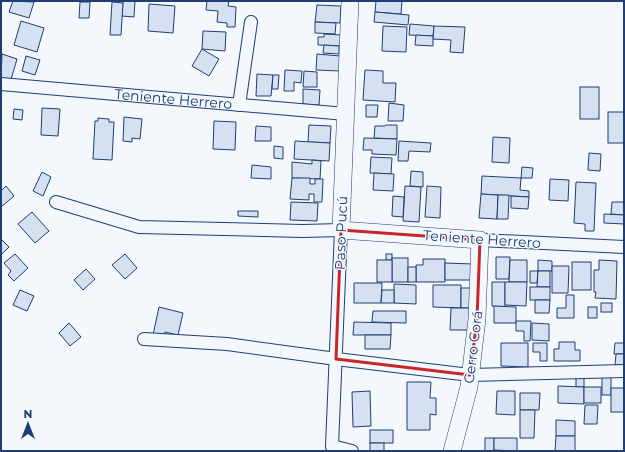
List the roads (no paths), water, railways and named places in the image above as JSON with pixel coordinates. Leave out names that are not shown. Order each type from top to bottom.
[{"type":"main road","name":"Paso Pucú","points":[[341,230],[350,1]]},
{"type":"main road","name":"Teniente Herrero","points":[[341,230],[480,240]]},
{"type":"main road","name":"Cerro Corá","points":[[452,451],[469,387],[477,319],[480,240]]},
{"type":"street","points":[[239,105],[251,22]]},
{"type":"street","name":"Teniente Herrero","points":[[1,84],[346,114]]},
{"type":"street","points":[[56,202],[139,227],[302,231],[341,230]]},
{"type":"street","name":"Paso Pucú","points":[[341,230],[332,446],[352,451]]},
{"type":"street","name":"Teniente Herrero","points":[[480,240],[624,247]]},
{"type":"street","points":[[144,340],[227,344],[336,359],[470,374],[624,371]]}]
